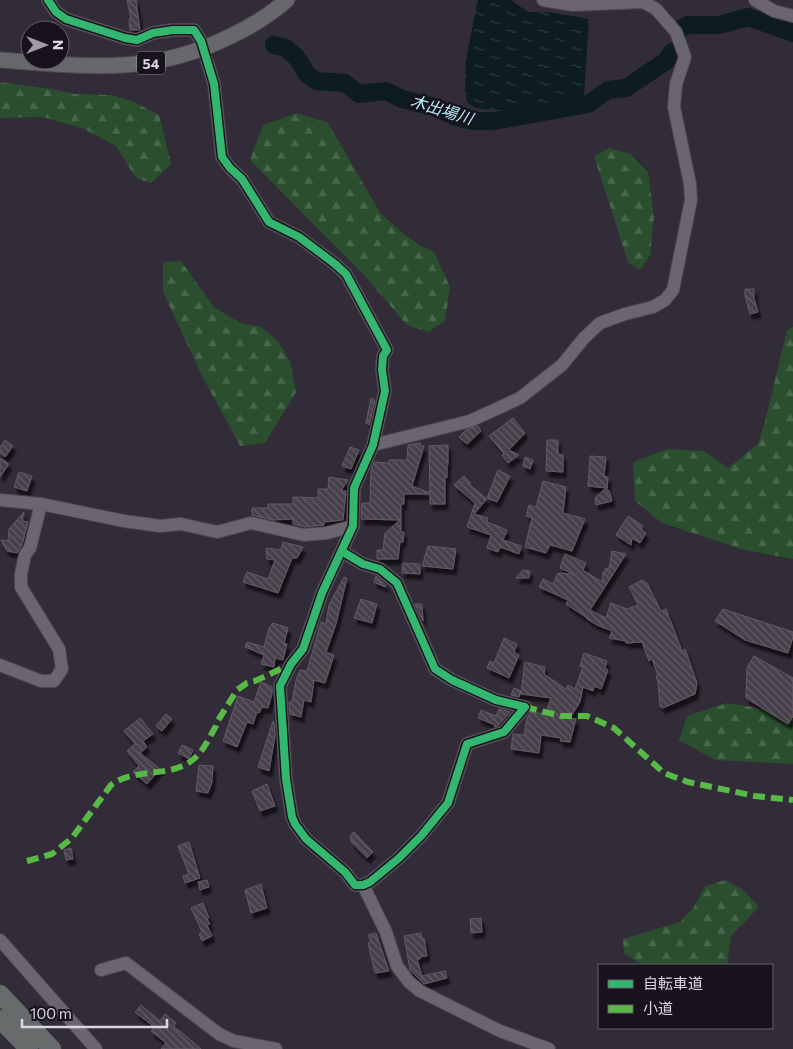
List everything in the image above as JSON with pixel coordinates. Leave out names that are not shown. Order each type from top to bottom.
[{"type":"highway","points":[[0,994],[52,1049]]},
{"type":"highway","points":[[0,1019],[29,1049]]},
{"type":"main road","name":"54","points":[[0,60],[104,66],[158,62],[212,46],[265,17],[287,0]]},
{"type":"street","points":[[48,0],[56,12],[66,19],[125,38],[137,40],[153,33],[173,30],[194,30],[201,41]]},
{"type":"street","points":[[373,445],[470,421],[520,398],[562,365],[584,338],[600,323],[653,307],[665,300],[673,290],[691,200],[690,184],[674,107],[676,84],[685,57],[676,32],[656,9],[643,2],[573,5],[543,0]]},
{"type":"street","points":[[756,0],[774,11],[793,16]]},
{"type":"street","points":[[207,61],[214,84],[222,157],[242,179],[269,222],[299,237],[346,274],[387,350],[383,356],[385,391],[373,445],[354,488],[353,526],[343,552],[322,594],[303,649],[291,664],[280,686],[286,779],[294,824],[306,839],[345,872],[355,885],[364,885],[405,852],[421,836],[448,802],[467,744],[504,732],[525,707],[496,700],[452,680],[435,669],[397,583],[380,569],[363,564],[343,552]]},
{"type":"street","points":[[0,500],[41,504],[124,521],[160,526],[181,524],[217,532],[251,523],[304,535],[327,533],[353,526]]},
{"type":"street","points":[[0,665],[41,681],[54,681],[62,669],[59,650],[21,587],[21,574],[25,555],[30,548],[41,504]]},
{"type":"street","points":[[364,885],[386,932],[396,966],[409,982],[420,991],[500,1031],[549,1049]]},
{"type":"street","points":[[0,940],[96,1049]]},
{"type":"street","points":[[101,970],[126,963],[219,1034],[234,1041],[276,1049]]},
{"type":"green space","points":[[0,82],[75,94],[111,95],[132,101],[159,115],[171,164],[151,183],[136,178],[116,146],[84,129],[43,117],[0,118]]},
{"type":"green space","points":[[297,113],[328,123],[381,214],[404,234],[421,246],[434,252],[450,287],[445,321],[428,332],[407,325],[363,274],[250,160],[263,125]]},
{"type":"green space","points":[[609,148],[630,154],[648,172],[654,217],[650,255],[640,270],[628,262],[594,156]]},
{"type":"green space","points":[[181,261],[214,307],[240,323],[261,327],[277,340],[290,361],[296,392],[265,443],[240,446],[201,374],[163,292],[163,262]]},
{"type":"green space","points":[[793,327],[793,559],[745,550],[662,523],[635,501],[633,462],[667,449],[704,451],[728,468],[758,444],[787,330]]},
{"type":"green space","points":[[727,703],[765,709],[793,717],[793,764],[715,760],[679,740],[687,716]]},
{"type":"green space","points":[[726,880],[743,890],[759,907],[731,936],[727,964],[640,964],[624,953],[623,939],[680,922],[694,907],[705,886]]},
{"type":"water","points":[[478,0],[511,0],[528,12],[549,12],[589,19],[584,96],[499,111],[475,108],[467,102],[465,90],[466,59]]},
{"type":"building","points":[[127,0],[136,0],[140,30],[130,30],[129,19],[131,19]]},
{"type":"building","points":[[745,289],[754,289],[754,298],[758,312],[750,314]]},
{"type":"building","points":[[371,398],[375,400],[369,425],[366,423]]},
{"type":"building","points":[[513,418],[525,433],[509,450],[519,455],[508,463],[502,455],[504,454],[489,436]]},
{"type":"building","points":[[478,426],[481,431],[467,444],[459,437],[466,430]]},
{"type":"building","points":[[5,440],[13,446],[5,457],[0,453],[0,447]]},
{"type":"building","points":[[547,440],[558,440],[558,454],[563,455],[563,472],[546,471]]},
{"type":"building","points":[[420,443],[420,446],[424,446],[412,486],[430,493],[429,446],[448,445],[445,504],[430,504],[430,494],[404,494],[404,504],[401,504],[401,532],[404,532],[403,542],[400,542],[398,559],[377,559],[377,550],[383,550],[385,533],[400,520],[361,519],[362,503],[370,503],[371,471],[374,462],[389,463],[389,460],[407,460],[408,445]]},
{"type":"building","points":[[350,447],[359,450],[351,469],[342,466]]},
{"type":"building","points":[[590,456],[606,457],[604,476],[608,477],[607,492],[609,490],[612,501],[596,505],[595,498],[606,488],[588,486]]},
{"type":"building","points":[[525,457],[533,460],[530,469],[523,466]]},
{"type":"building","points":[[0,458],[9,464],[0,477]]},
{"type":"building","points":[[498,470],[510,476],[497,502],[487,498]]},
{"type":"building","points":[[19,472],[32,476],[27,491],[14,487]]},
{"type":"building","points":[[464,476],[471,483],[469,484],[487,499],[474,514],[488,518],[487,522],[507,530],[503,540],[521,546],[519,554],[500,547],[498,552],[487,548],[491,535],[467,527],[475,503],[454,485]]},
{"type":"building","points":[[329,477],[348,480],[341,491],[346,491],[343,520],[305,527],[293,524],[293,519],[273,520],[252,515],[252,508],[268,508],[268,504],[293,504],[293,497],[318,498],[318,489],[328,489]]},
{"type":"building","points":[[543,481],[566,487],[563,513],[585,519],[572,551],[550,545],[546,553],[525,547],[532,518],[526,516],[529,505],[536,507]]},
{"type":"building","points":[[24,512],[22,521],[28,522],[22,545],[17,553],[7,551],[1,540],[8,541],[9,529]]},
{"type":"building","points":[[628,516],[643,526],[641,529],[646,533],[640,543],[632,538],[631,545],[616,535]]},
{"type":"building","points":[[283,542],[303,547],[297,558],[292,558],[278,593],[243,582],[247,572],[268,579],[275,560],[267,559],[266,548],[281,550]]},
{"type":"building","points":[[428,546],[456,549],[453,569],[422,566]]},
{"type":"building","points":[[612,551],[626,554],[590,610],[606,618],[611,603],[627,609],[638,605],[629,587],[642,580],[647,583],[661,611],[666,609],[682,651],[685,649],[697,683],[695,694],[663,708],[660,706],[656,676],[658,675],[652,659],[649,661],[642,642],[626,643],[626,641],[609,638],[612,631],[587,619],[566,604],[568,600],[539,587],[543,579],[553,584],[558,573],[574,574],[560,568],[565,554],[586,563],[583,570],[602,582],[603,572],[606,572],[605,569],[609,568]]},
{"type":"building","points":[[403,563],[420,564],[420,574],[402,573]]},
{"type":"building","points":[[523,570],[530,571],[529,578],[516,578]]},
{"type":"building","points":[[376,576],[386,585],[385,587],[374,582]]},
{"type":"building","points":[[344,577],[347,578],[336,624],[326,652],[334,655],[325,683],[314,680],[311,702],[304,700],[301,717],[290,714],[289,702],[292,702],[296,680],[300,670],[307,671],[321,622],[326,624],[329,605]]},
{"type":"building","points":[[361,599],[377,604],[372,623],[354,618]]},
{"type":"building","points":[[415,604],[422,604],[423,621]]},
{"type":"building","points":[[723,609],[793,632],[788,653],[745,640],[715,621]]},
{"type":"building","points":[[273,623],[288,628],[284,643],[287,644],[283,660],[275,658],[274,667],[261,664],[264,655],[245,647],[247,642],[264,647],[269,628]]},
{"type":"building","points":[[504,638],[517,644],[514,652],[519,655],[509,678],[487,668],[490,661],[494,663]]},
{"type":"building","points":[[584,653],[607,661],[605,668],[608,670],[601,689],[594,686],[593,691],[583,687],[580,702],[570,718],[576,719],[570,742],[560,741],[561,738],[541,735],[539,753],[511,749],[513,734],[524,735],[527,718],[531,712],[545,714],[551,698],[521,694],[525,662],[545,667],[544,674],[566,689],[568,685],[575,689],[583,667],[580,666]]},
{"type":"building","points":[[754,656],[793,678],[793,716],[788,724],[746,698],[747,668]]},
{"type":"building","points":[[261,682],[272,687],[268,708],[262,707],[259,713],[257,712],[253,724],[247,722],[237,747],[223,741],[238,696],[254,702]]},
{"type":"building","points":[[514,688],[521,691],[519,697],[511,695]]},
{"type":"building","points":[[499,709],[510,712],[499,725],[494,727],[495,725],[478,718],[481,710],[496,716]]},
{"type":"building","points":[[166,714],[172,719],[162,731],[156,726]]},
{"type":"building","points":[[140,718],[153,734],[143,741],[147,747],[140,753],[160,769],[147,784],[133,772],[139,766],[127,751],[135,744],[124,731]]},
{"type":"building","points":[[273,721],[275,736],[269,771],[258,767]]},
{"type":"building","points":[[182,745],[193,750],[189,759],[178,753]]},
{"type":"building","points":[[199,765],[213,766],[212,782],[208,793],[196,791]]},
{"type":"building","points":[[267,784],[275,806],[260,811],[252,791]]},
{"type":"building","points":[[354,832],[373,852],[367,858],[352,843],[350,836]]},
{"type":"building","points":[[189,842],[200,878],[185,883],[183,876],[189,874],[178,846]]},
{"type":"building","points":[[71,848],[73,859],[66,860],[64,850]]},
{"type":"building","points":[[207,880],[209,887],[200,890],[198,882]]},
{"type":"building","points":[[261,884],[267,908],[251,913],[245,890]]},
{"type":"building","points":[[203,903],[209,918],[207,919],[210,924],[207,925],[212,936],[202,941],[199,934],[202,932],[191,908]]},
{"type":"building","points":[[481,918],[482,932],[471,933],[470,919]]},
{"type":"building","points":[[376,933],[389,971],[375,973],[368,943],[371,941],[368,935]]},
{"type":"building","points":[[421,933],[422,939],[424,938],[427,956],[417,959],[422,976],[445,971],[447,978],[424,984],[410,970],[404,936]]},
{"type":"building","points":[[141,1005],[160,1021],[165,1014],[176,1023],[174,1026],[201,1049],[161,1049],[166,1043],[151,1031],[154,1027],[135,1012]]},
{"type":"waterway","name":"木出場川","points":[[680,29],[688,25],[719,25],[748,17],[793,33]]},
{"type":"waterway","name":"木出場川","points":[[274,45],[286,48],[297,58],[307,74],[316,81],[345,83],[359,94],[386,91],[402,99],[434,107],[456,117],[473,121],[494,121],[588,104],[608,90],[626,88],[666,61],[672,52]]},
{"type":"marked path","points":[[27,861],[52,854],[72,838],[111,785],[121,779],[166,771],[188,763],[202,749],[237,690],[247,683],[289,665]]},
{"type":"marked path","points":[[525,707],[561,716],[587,716],[614,728],[664,773],[688,782],[755,796],[793,800]]},
{"type":"cycle path","points":[[48,0],[56,12],[66,19],[125,38],[137,40],[153,33],[173,30],[194,30],[201,41],[214,84],[222,157],[242,179],[269,222],[299,237],[346,274],[387,350],[383,356],[382,370],[385,391],[373,445],[354,488],[353,526],[322,593],[303,649],[291,664],[280,686],[286,779],[292,817],[306,839],[345,872],[355,885],[363,885],[370,882],[399,858],[421,836],[448,803],[467,744],[504,732],[525,707],[496,700],[452,680],[435,669],[397,583],[380,569],[363,564],[343,552]]}]
